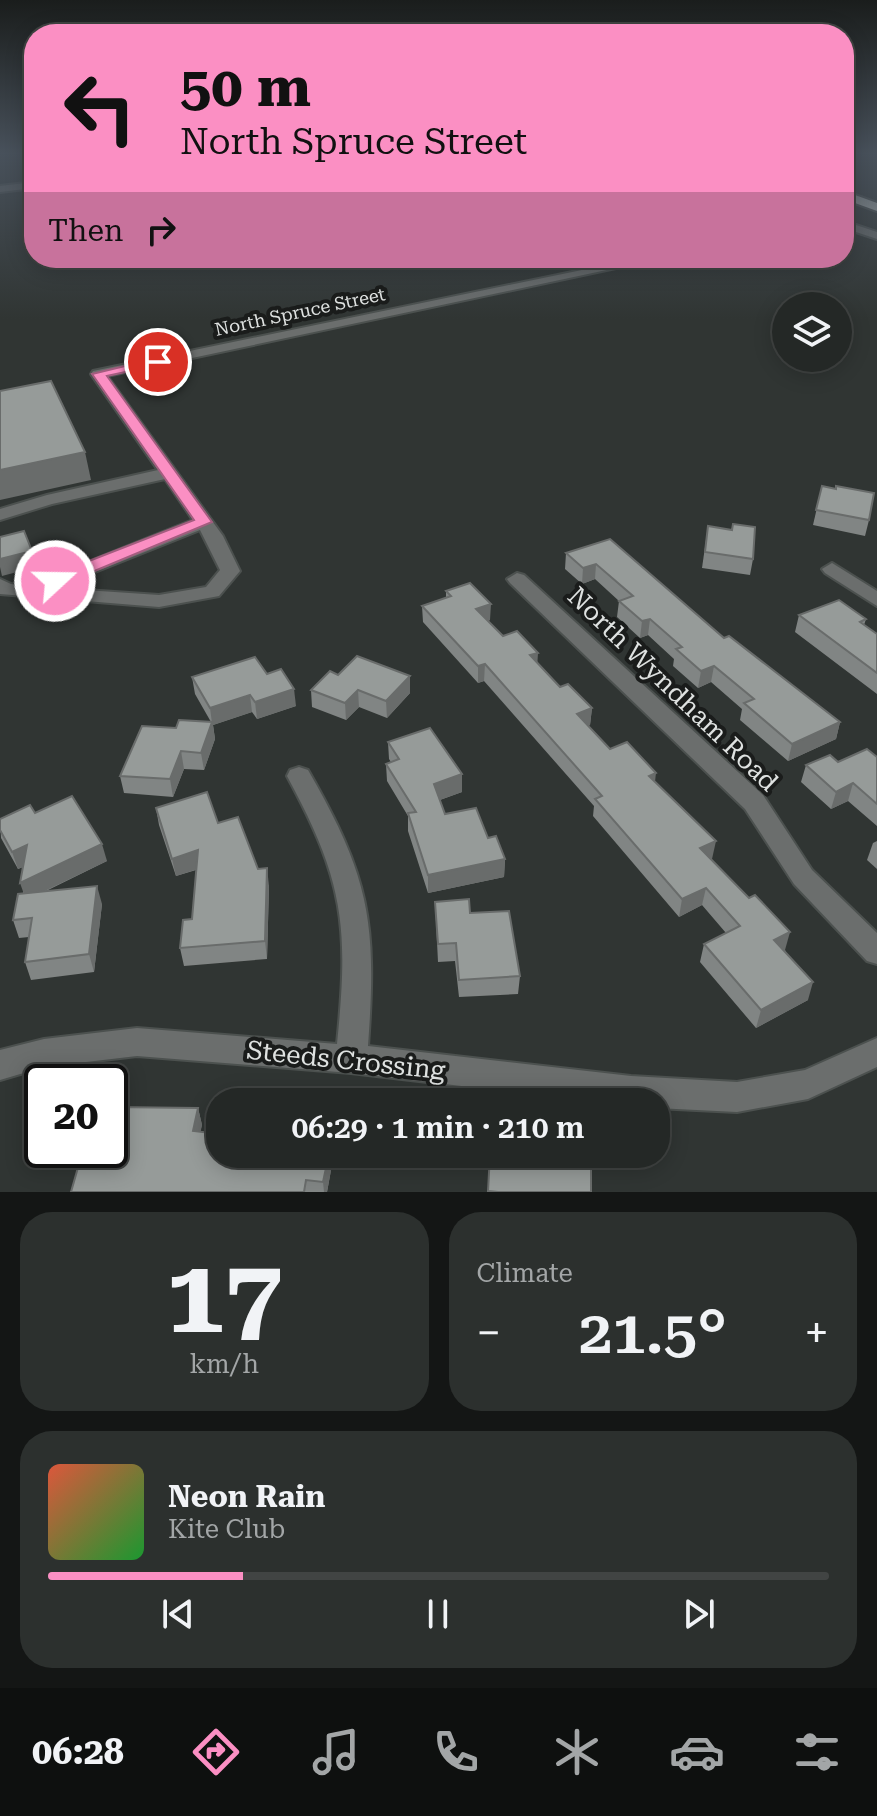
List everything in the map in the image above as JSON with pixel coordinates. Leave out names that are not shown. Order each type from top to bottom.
[{"type":"street","points":[[854,228],[877,236]]},
{"type":"street","name":"North Spruce Street","points":[[30,590],[159,601],[212,592],[230,571],[209,529],[98,374],[609,268]]},
{"type":"street","points":[[0,515],[47,500],[169,473]]},
{"type":"street","points":[[0,585],[6,590],[30,590],[209,529]]},
{"type":"street","points":[[832,569],[877,600]]},
{"type":"street","name":"North Wyndham Road","points":[[517,579],[754,802],[803,877],[877,952]]},
{"type":"street","points":[[299,776],[328,824],[354,890],[361,953],[351,1059]]},
{"type":"street","name":"Steeds Crossing","points":[[0,1065],[44,1053],[137,1042],[351,1059],[631,1091],[737,1097],[808,1084],[877,1052]]},
{"type":"building","points":[[51,381],[85,452],[0,470],[0,391]]},
{"type":"building","points":[[822,486],[874,493],[869,520],[816,510]]},
{"type":"building","points":[[733,524],[755,527],[753,559],[705,552],[708,526],[732,530]]},
{"type":"building","points":[[24,531],[32,551],[0,559],[0,537]]},
{"type":"building","points":[[610,539],[724,638],[729,636],[840,722],[792,744],[744,703],[754,699],[714,666],[701,671],[676,649],[682,647],[650,619],[642,621],[619,601],[633,596],[596,564],[583,568],[566,553]]},
{"type":"building","points":[[470,583],[491,604],[476,609],[503,636],[517,631],[538,653],[530,655],[560,687],[568,684],[592,708],[577,714],[610,749],[627,742],[656,773],[649,776],[716,841],[700,848],[749,898],[755,895],[790,932],[774,940],[813,982],[761,1010],[704,944],[740,926],[706,888],[682,899],[595,799],[602,796],[485,664],[478,666],[422,606],[451,596],[446,591]]},
{"type":"building","points":[[839,600],[866,619],[860,622],[877,634],[877,673],[799,615]]},
{"type":"building","points":[[357,656],[410,676],[386,701],[358,690],[345,703],[311,690],[330,671],[338,675]]},
{"type":"building","points":[[255,657],[267,674],[281,669],[294,689],[255,702],[250,695],[210,708],[192,677]]},
{"type":"building","points":[[179,720],[212,722],[201,753],[181,751],[170,779],[120,776],[142,726],[176,728]]},
{"type":"building","points":[[430,728],[462,774],[434,784],[445,814],[476,808],[488,838],[496,836],[505,859],[428,875],[408,813],[416,812],[386,764],[399,759],[388,742]]},
{"type":"building","points":[[867,749],[877,757],[877,804],[853,783],[836,792],[806,765],[830,755],[838,762]]},
{"type":"building","points":[[207,792],[218,823],[238,817],[258,869],[267,868],[265,941],[180,948],[183,920],[192,919],[198,850],[172,859],[156,808]]},
{"type":"building","points":[[72,796],[102,844],[20,883],[27,845],[12,852],[0,830],[0,819],[30,805],[35,813]]},
{"type":"building","points":[[97,886],[89,954],[25,962],[32,918],[13,920],[18,894]]},
{"type":"building","points":[[469,899],[470,913],[509,911],[520,976],[459,980],[456,943],[438,944],[435,902]]},
{"type":"building","points":[[128,1107],[198,1108],[193,1131],[206,1132],[206,1168],[326,1168],[323,1182],[306,1180],[304,1192],[71,1192],[78,1168],[128,1168]]},
{"type":"building","points":[[489,1168],[591,1168],[591,1192],[488,1191]]},
{"type":"route","points":[[55,581],[203,522],[98,374],[158,362]]}]
